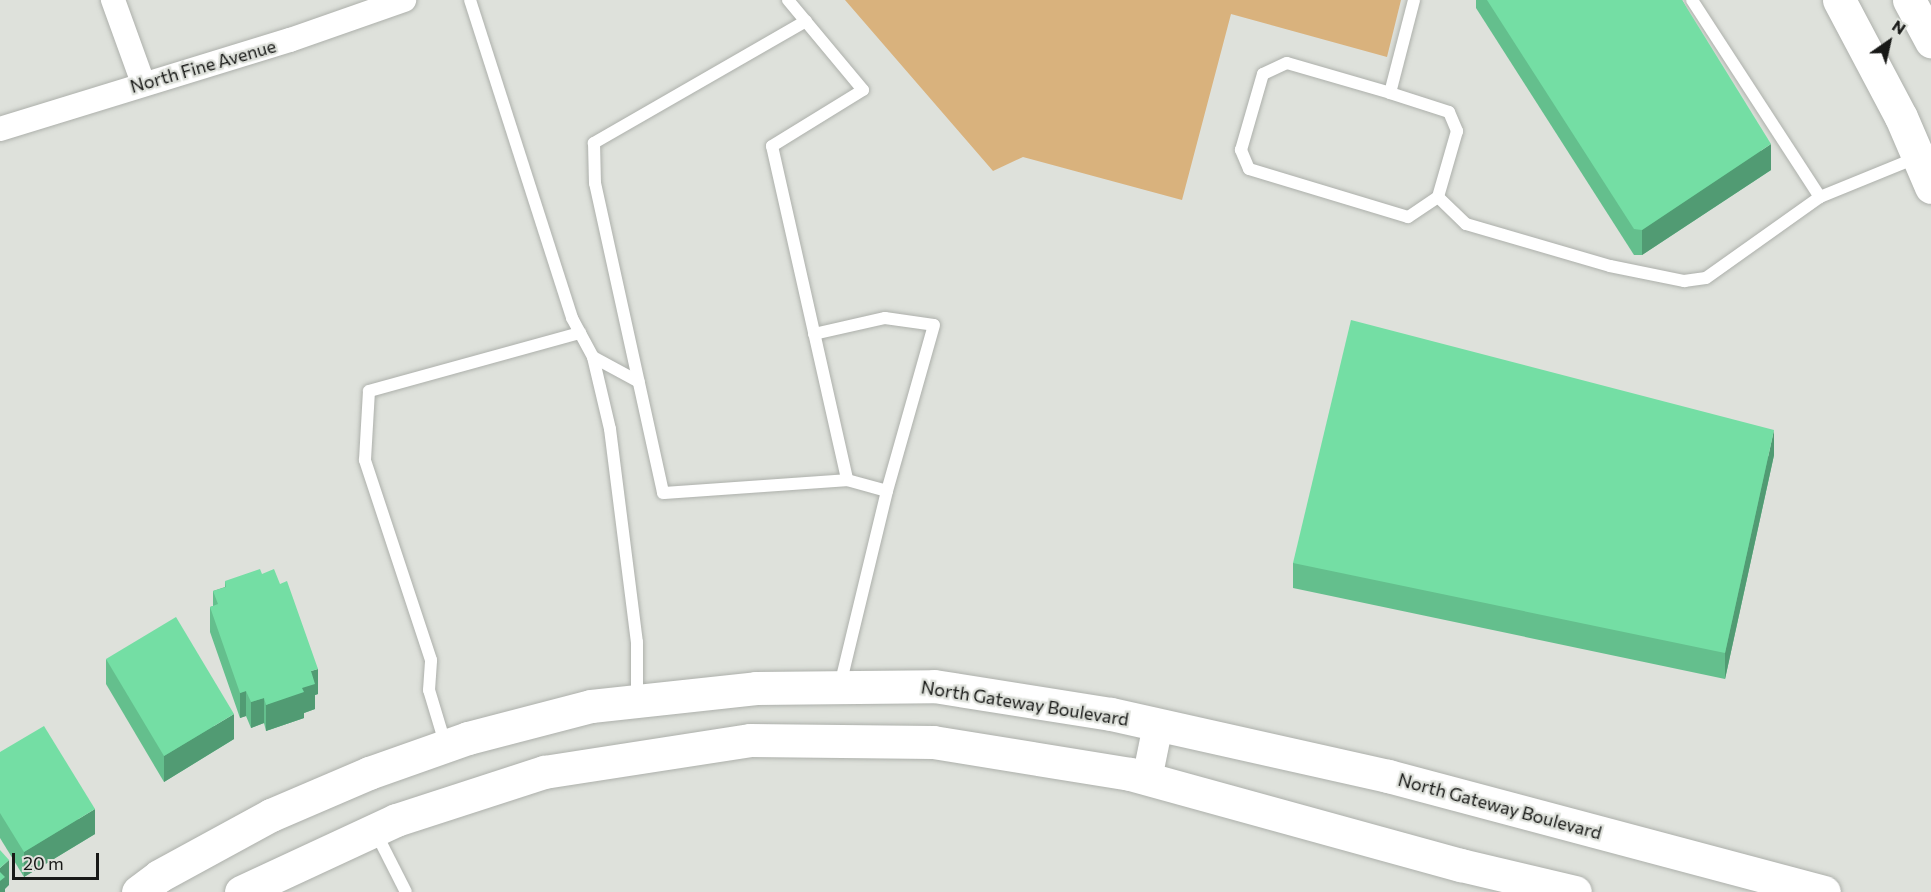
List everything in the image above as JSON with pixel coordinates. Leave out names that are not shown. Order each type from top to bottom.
[{"type":"main road","points":[[1839,0],[1919,156],[1931,187]]},
{"type":"main road","points":[[1909,2],[1931,41]]},
{"type":"main road","name":"North Gateway Boulevard","points":[[138,892],[159,876],[271,815],[392,764],[446,745],[591,706],[756,688],[934,686],[1158,725],[1388,776],[1824,892]]},
{"type":"main road","points":[[241,892],[375,830],[544,772],[750,740],[933,742],[1148,779],[1522,886],[1575,892]]},
{"type":"street","points":[[113,0],[143,83]]},
{"type":"street","name":"North Fine Avenue","points":[[0,129],[143,83],[290,40],[404,0]]},
{"type":"street","points":[[1148,779],[1158,725]]},
{"type":"lane","points":[[470,0],[580,333],[592,357],[610,429],[636,630],[637,701]]},
{"type":"lane","points":[[788,0],[863,90],[772,146],[847,480]]},
{"type":"lane","points":[[1390,93],[1414,0]]},
{"type":"lane","points":[[1692,0],[1820,196]]},
{"type":"lane","points":[[806,21],[594,143],[595,183],[663,493],[847,480],[888,491]]},
{"type":"lane","points":[[1287,63],[1390,93],[1449,112],[1457,131],[1438,197],[1408,217],[1249,169],[1241,150],[1263,74],[1287,63]]},
{"type":"lane","points":[[1438,197],[1466,224],[1610,266],[1684,281],[1706,278],[1820,196],[1919,156]]},
{"type":"lane","points":[[814,334],[885,318],[934,325],[888,491],[840,687]]},
{"type":"lane","points":[[446,745],[429,690],[431,660],[365,459],[369,391],[580,333]]},
{"type":"lane","points":[[592,357],[639,382]]},
{"type":"lane","points":[[375,830],[406,892]]},
{"type":"shaded area","points":[[845,0],[1401,0],[1387,57],[1231,14],[1182,200],[1023,157],[993,171]]},
{"type":"building","points":[[1487,0],[1682,0],[1771,144],[1642,230],[1634,229]]},
{"type":"building","points":[[1351,320],[1774,430],[1725,653],[1293,563]]},
{"type":"building","points":[[260,569],[262,574],[274,569],[280,584],[287,581],[318,669],[311,671],[315,684],[302,688],[304,692],[266,705],[264,698],[251,702],[246,691],[240,693],[210,607],[218,604],[213,591],[226,587],[225,581]]},
{"type":"building","points":[[176,617],[234,714],[164,756],[106,659]]},
{"type":"building","points":[[44,726],[95,809],[24,852],[0,813],[0,752]]},
{"type":"building","points":[[0,850],[9,860],[0,868]]}]
